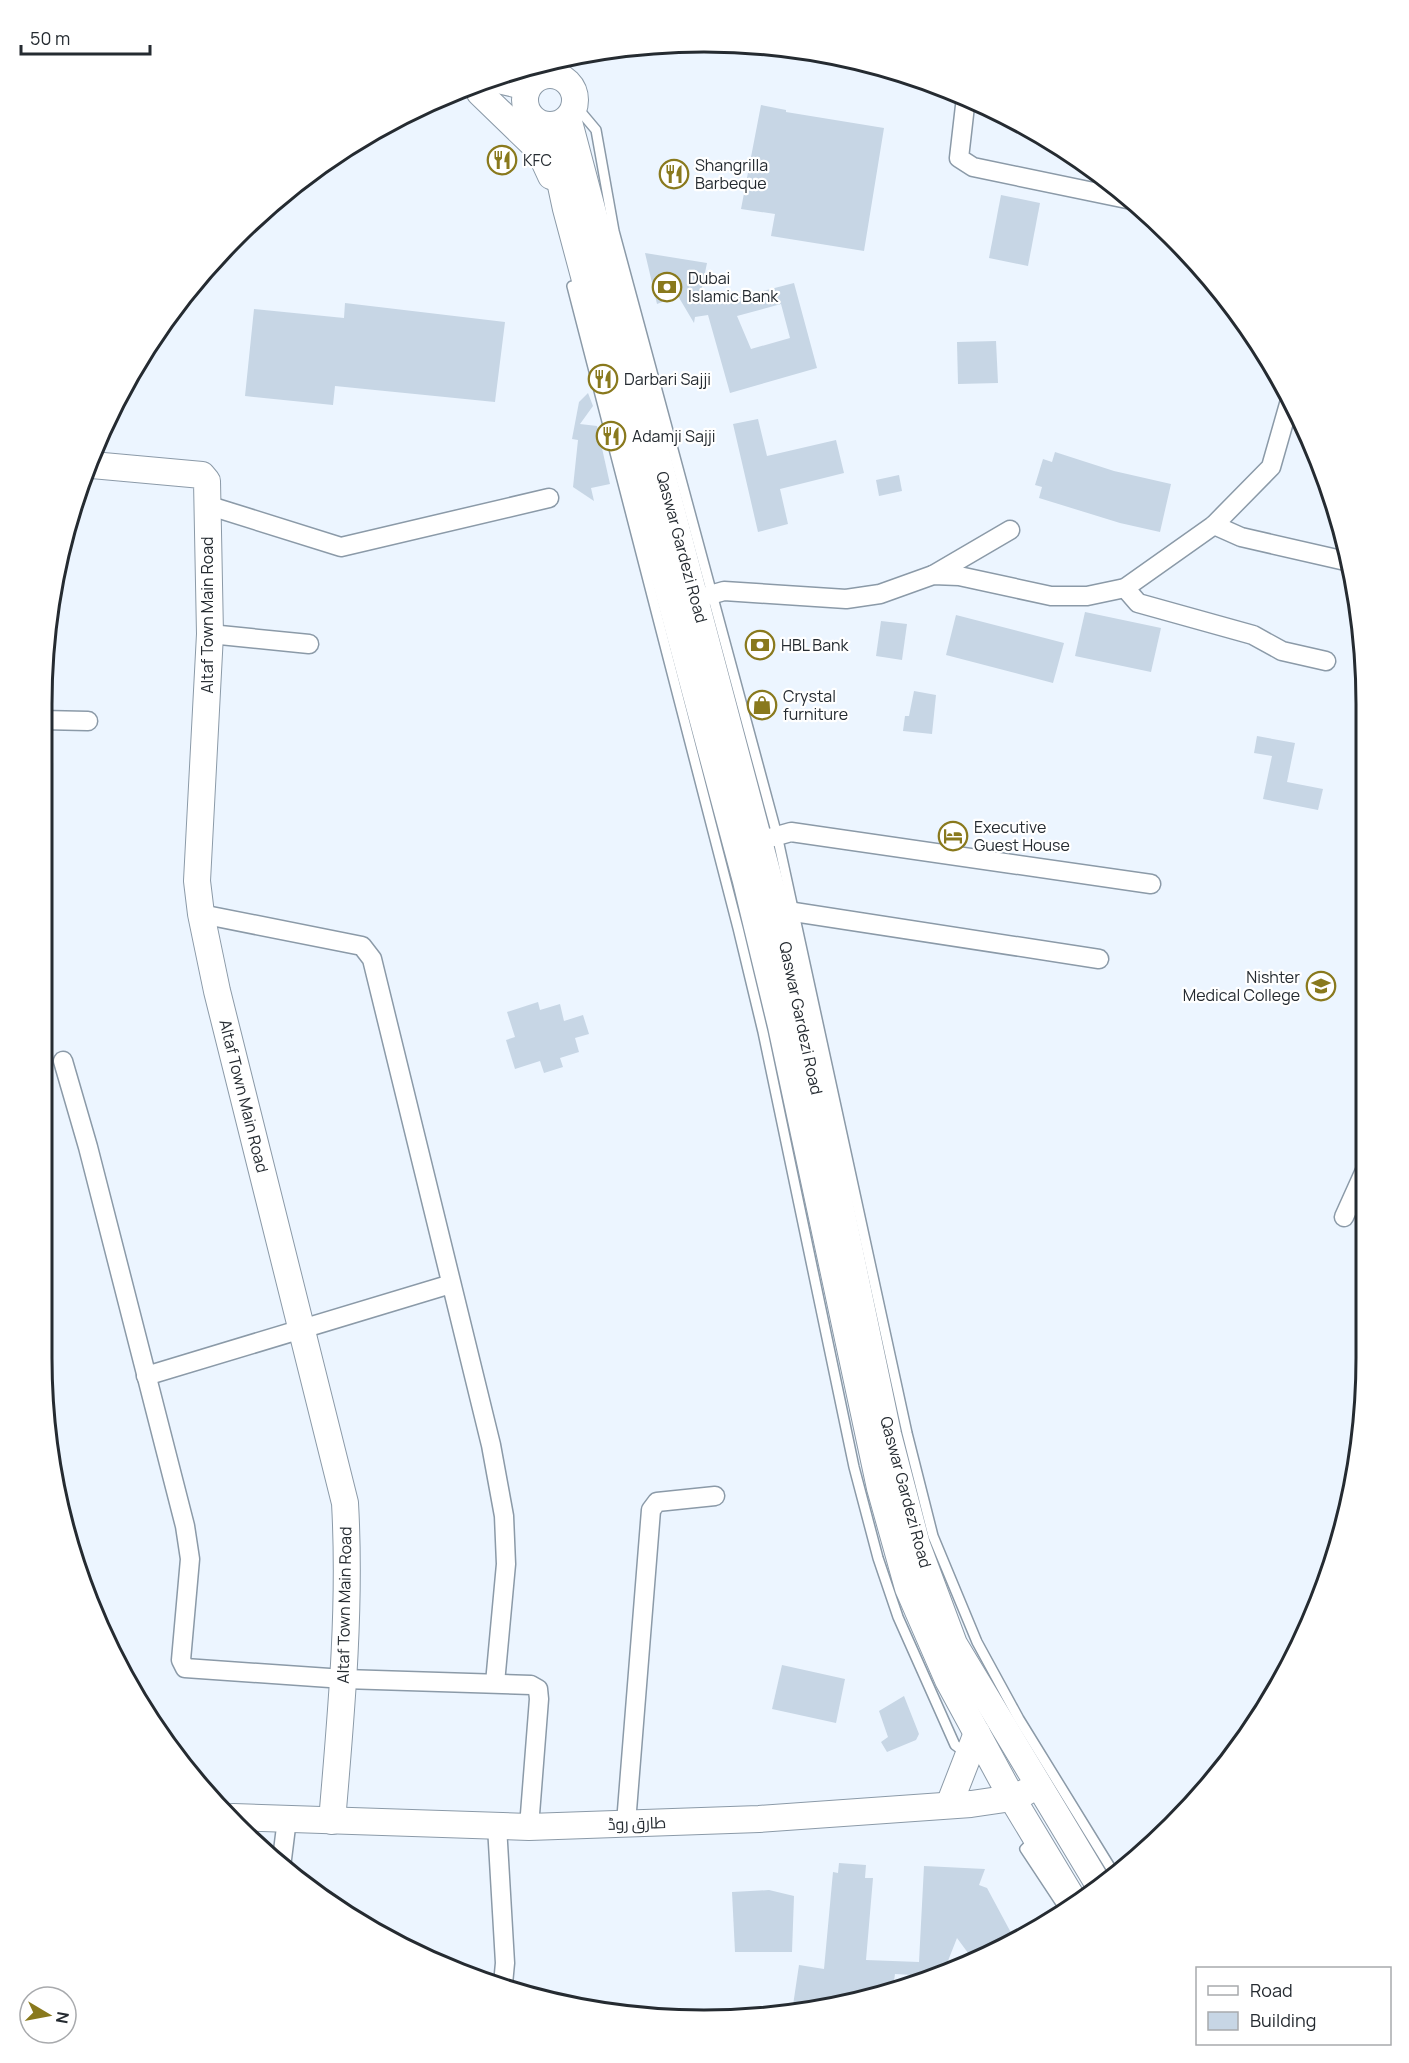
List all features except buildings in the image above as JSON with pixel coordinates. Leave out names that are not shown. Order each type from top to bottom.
[{"type":"main road","name":"Qaswar Gardezi Road","points":[[568,67],[566,110],[712,626],[768,838],[784,936],[888,1434],[917,1545],[1037,1786],[1096,1880]]},
{"type":"main road","points":[[500,85],[533,83],[546,75],[562,77],[566,110],[566,209]]},
{"type":"main road","points":[[533,83],[535,121],[566,110]]},
{"type":"main road","points":[[483,91],[539,150],[566,209],[737,884],[880,1488],[908,1588],[973,1743],[1012,1798],[1072,1897]]},
{"type":"main road","name":"Altaf Town Main Road","points":[[98,465],[202,474],[207,481],[210,634],[197,881],[201,914],[217,991],[345,1503],[348,1557],[344,1679],[332,1821]]},
{"type":"main road","points":[[950,1805],[973,1743]]},
{"type":"main road","name":"طارق روڈ","points":[[241,1817],[529,1827],[759,1820],[1012,1798],[1037,1786]]},
{"type":"street","points":[[964,107],[958,158],[965,163],[973,167],[1112,196]]},
{"type":"street","points":[[933,575],[959,576],[1051,596],[1087,596],[1125,588],[1214,525],[1271,467],[1287,412]]},
{"type":"street","points":[[207,505],[341,547],[549,498]]},
{"type":"street","points":[[1214,525],[1241,537],[1340,560]]},
{"type":"street","points":[[710,595],[724,591],[846,599],[880,594],[933,575],[1010,530]]},
{"type":"street","points":[[1125,588],[1138,603],[1253,635],[1282,651],[1326,661]]},
{"type":"street","points":[[210,634],[309,644]]},
{"type":"street","points":[[52,720],[88,721]]},
{"type":"street","points":[[768,838],[791,832],[1151,884]]},
{"type":"street","points":[[794,912],[1099,959]]},
{"type":"street","points":[[201,914],[362,946],[369,953],[491,1445],[504,1515],[506,1564],[495,1683]]},
{"type":"street","points":[[63,1061],[88,1147],[185,1526],[190,1559],[181,1660],[185,1668],[344,1679],[531,1685],[538,1689],[529,1827]]},
{"type":"street","points":[[1344,1217],[1356,1190]]},
{"type":"street","points":[[146,1376],[452,1284]]},
{"type":"street","points":[[626,1823],[651,1510],[657,1502],[715,1496]]},
{"type":"street","points":[[282,1855],[286,1819]]},
{"type":"street","points":[[497,1826],[505,1963],[504,1978]]},
{"type":"lane","points":[[566,110],[596,130],[614,231],[710,595],[712,626]]},
{"type":"lane","points":[[768,838],[794,912],[907,1433],[933,1536],[963,1637],[1019,1719],[1111,1868]]},
{"type":"lane","points":[[1036,1838],[1025,1849],[1062,1904]]},
{"type":"place","name":"KFC","points":[[502,160]]},
{"type":"place","name":"Shangrilla Barbeque","points":[[674,174]]},
{"type":"place","name":"Dubai Islamic Bank","points":[[667,287]]},
{"type":"place","name":"Darbari Sajji","points":[[603,379]]},
{"type":"place","name":"Adamji Sajji","points":[[611,436]]},
{"type":"place","name":"HBL Bank","points":[[760,645]]},
{"type":"place","name":"Crystal furniture","points":[[762,705]]},
{"type":"place","name":"Executive Guest House","points":[[953,836]]},
{"type":"place","name":"Nishter Medical College","points":[[1321,986]]}]
